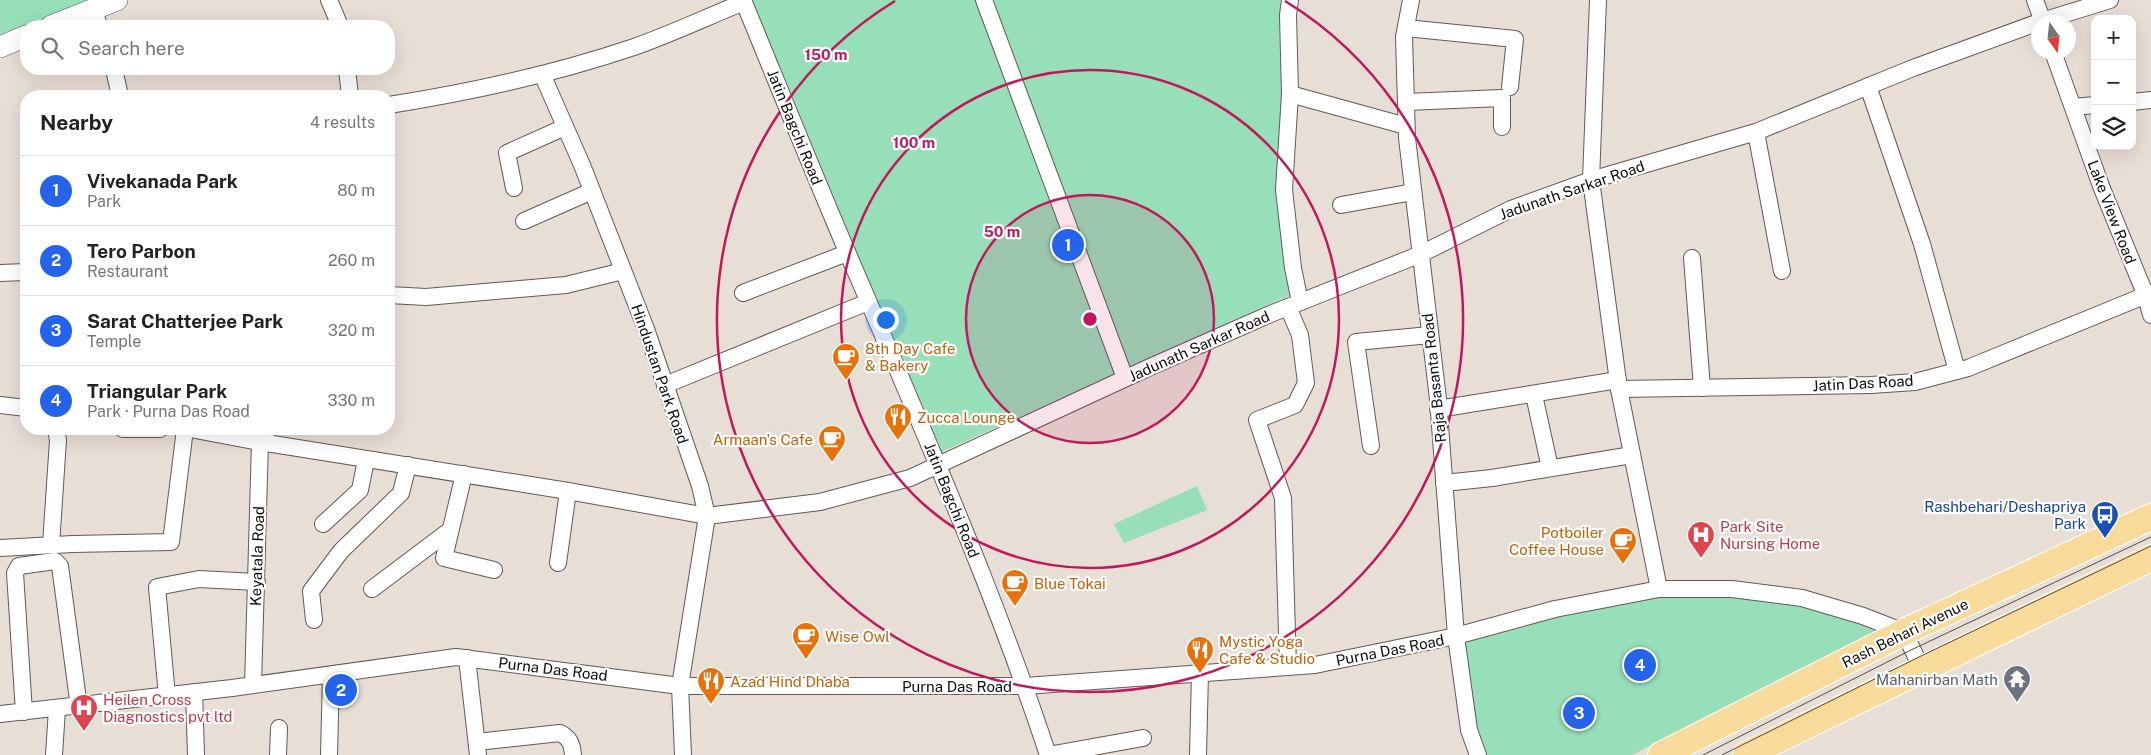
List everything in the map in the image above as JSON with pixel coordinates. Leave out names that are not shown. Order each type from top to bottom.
[{"type":"main road","name":"Rash Behari Avenue","points":[[1661,755],[1904,632],[2151,517]]},
{"type":"main road","points":[[1746,755],[2151,558]]},
{"type":"street","points":[[97,18],[117,0]]},
{"type":"street","points":[[329,0],[337,20]]},
{"type":"street","points":[[984,0],[1126,378]]},
{"type":"street","points":[[1288,667],[1283,498],[1257,420],[1295,405],[1306,383],[1294,304],[1293,268],[1284,190],[1290,94],[1288,15],[1290,0]]},
{"type":"street","name":"Raja Basanta Road","points":[[1411,0],[1406,28],[1406,126],[1438,409],[1456,636],[1469,730],[1478,755]]},
{"type":"street","points":[[1598,0],[1591,180],[1619,384],[1659,590]]},
{"type":"street","points":[[2035,0],[2040,15]]},
{"type":"street","name":"Jadunath Sarkar Road","points":[[2064,15],[2110,0]]},
{"type":"street","points":[[395,104],[438,98],[542,74],[634,46],[743,1]]},
{"type":"street","name":"Jatin Bagchi Road","points":[[743,1],[868,302],[939,465],[1025,686],[1048,755]]},
{"type":"street","name":"Jadunath Sarkar Road","points":[[264,436],[366,460],[568,491],[707,516],[820,502],[910,478],[1126,378],[1294,304],[1421,254],[1511,209],[1591,180],[1756,132],[1868,86],[2031,26]]},
{"type":"street","points":[[1406,28],[1515,38],[1510,87]]},
{"type":"street","points":[[0,47],[20,39]]},
{"type":"street","name":"Lake View Road","points":[[2056,60],[2101,186],[2148,295],[2151,314]]},
{"type":"street","name":"Hindustan Park Road","points":[[542,74],[592,191],[623,270],[700,486],[707,516],[680,686],[683,755]]},
{"type":"street","points":[[115,75],[119,90]]},
{"type":"street","points":[[347,75],[349,90]]},
{"type":"street","points":[[1868,86],[1922,244],[1957,371]]},
{"type":"street","points":[[1290,94],[1406,126]]},
{"type":"street","points":[[1406,102],[1502,98],[1502,127]]},
{"type":"street","points":[[2136,102],[2151,100]]},
{"type":"street","points":[[2073,107],[2091,105]]},
{"type":"street","points":[[514,188],[507,153],[565,127]]},
{"type":"street","points":[[1756,132],[1782,271]]},
{"type":"street","points":[[524,221],[592,191]]},
{"type":"street","points":[[1341,205],[1414,192]]},
{"type":"street","points":[[742,293],[848,253]]},
{"type":"street","points":[[1692,258],[1702,388]]},
{"type":"street","points":[[395,295],[426,297],[566,285],[623,270]]},
{"type":"street","points":[[0,273],[20,272]]},
{"type":"street","name":"Jatin Das Road","points":[[1438,409],[1619,384],[1702,388],[1906,382],[1957,371],[2148,295]]},
{"type":"street","points":[[665,385],[868,302]]},
{"type":"street","points":[[1370,446],[1356,342],[1430,335]]},
{"type":"street","points":[[1534,395],[1550,468]]},
{"type":"street","points":[[0,406],[20,408]]},
{"type":"street","points":[[51,545],[57,435]]},
{"type":"street","points":[[0,548],[171,542],[184,435]]},
{"type":"street","name":"Keyatala Road","points":[[253,685],[264,436]]},
{"type":"street","points":[[1444,483],[1492,478],[1632,456]]},
{"type":"street","points":[[323,524],[360,490],[366,460]]},
{"type":"street","points":[[314,620],[311,591],[341,551],[401,493],[408,466]]},
{"type":"street","points":[[464,474],[444,558],[494,570]]},
{"type":"street","points":[[558,563],[568,491]]},
{"type":"street","points":[[372,589],[449,531]]},
{"type":"street","points":[[24,712],[15,573],[19,566],[55,561],[60,566],[79,707]]},
{"type":"street","points":[[168,696],[157,587],[199,579],[257,582]]},
{"type":"street","name":"Purna Das Road","points":[[0,714],[168,696],[456,657],[680,686],[1025,686],[1316,665],[1456,636],[1555,609],[1659,590],[1732,589],[1802,598],[1864,616],[1904,632]]},
{"type":"street","points":[[1904,632],[1922,669]]},
{"type":"street","points":[[467,658],[478,749],[560,733],[568,737],[573,755]]},
{"type":"street","points":[[1198,755],[1200,673]]},
{"type":"street","points":[[329,755],[331,674]]},
{"type":"street","points":[[194,692],[196,755]]},
{"type":"street","points":[[54,755],[57,709]]},
{"type":"street","points":[[278,755],[279,728]]},
{"type":"street","points":[[1048,755],[1142,738]]},
{"type":"green space","points":[[0,0],[104,0],[53,20],[20,20],[20,30],[0,42]]},
{"type":"green space","points":[[749,0],[1285,0],[1292,294],[937,454]]},
{"type":"green space","points":[[1197,486],[1207,510],[1124,543],[1114,524]]},
{"type":"green space","points":[[1728,593],[1800,604],[1886,632],[1762,689],[1632,755],[1480,755],[1460,640],[1560,614],[1659,595]]},
{"type":"tram line","points":[[1703,755],[1913,649],[2151,537]]},
{"type":"tram line","points":[[1722,755],[1921,656],[2151,546]]},
{"type":"place","name":"Vivekanada Park","points":[[1068,245]]},
{"type":"place","name":"8th Day Cafe & Bakery","points":[[846,381]]},
{"type":"place","name":"Zucca Lounge","points":[[898,441]]},
{"type":"place","name":"Armaan's Cafe","points":[[832,463]]},
{"type":"place","name":"Rashbehari/Deshapriya Park","points":[[2105,539]]},
{"type":"place","name":"Park Site Nursing Home","points":[[1701,559]]},
{"type":"place","name":"Potboiler Coffee House","points":[[1623,565]]},
{"type":"place","name":"Blue Tokai","points":[[1015,607]]},
{"type":"place","name":"Wise Owl","points":[[806,660]]},
{"type":"place","name":"Triangular Park","points":[[1640,665]]},
{"type":"place","name":"Mystic Yoga Cafe & Studio","points":[[1200,674]]},
{"type":"place","name":"Tero Parbon","points":[[341,690]]},
{"type":"place","name":"Mahanirban Math","points":[[2017,703]]},
{"type":"place","name":"Azad Hind Dhaba","points":[[711,705]]},
{"type":"place","name":"Sarat Chatterjee Park","points":[[1579,713]]},
{"type":"place","name":"Heilen Cross Diagnostics pvt ltd","points":[[84,732]]}]
